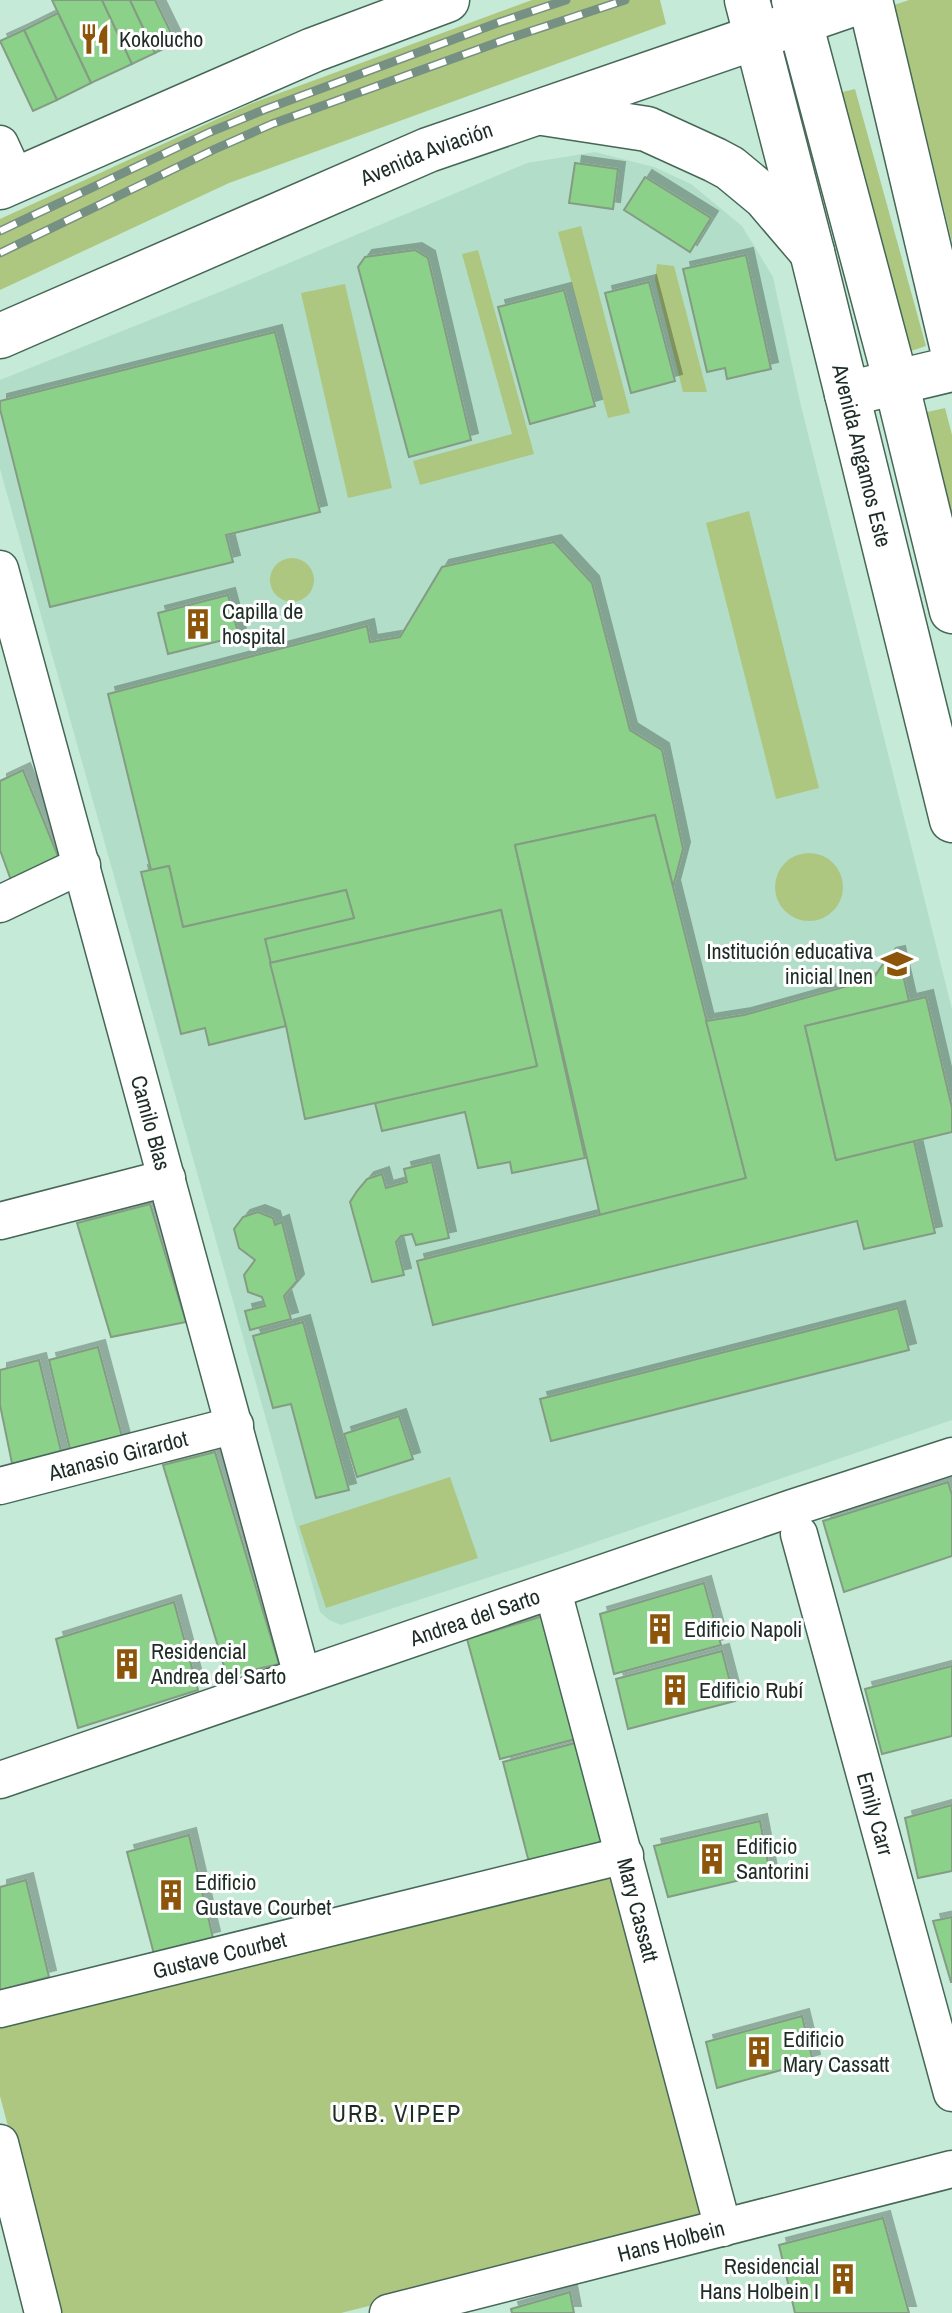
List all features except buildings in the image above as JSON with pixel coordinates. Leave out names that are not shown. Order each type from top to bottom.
[{"type":"main road","name":"Avenida Aviación","points":[[0,336],[428,150],[717,51],[752,18],[864,0]]},
{"type":"main road","points":[[870,0],[952,346]]},
{"type":"main road","points":[[5,170],[442,1]]},
{"type":"main road","points":[[797,11],[896,382],[952,611]]},
{"type":"main road","name":"Avenida Angamos Este","points":[[752,18],[952,820]]},
{"type":"main road","points":[[536,112],[647,129],[715,160],[730,168],[765,197],[812,252]]},
{"type":"main road","points":[[847,394],[952,369]]},
{"type":"street","name":"Camilo Blas","points":[[0,569],[7,626],[82,865],[302,1676]]},
{"type":"street","points":[[0,904],[82,865]]},
{"type":"street","points":[[0,1221],[167,1178]]},
{"type":"street","name":"Atanasio Girardot","points":[[0,1486],[235,1425]]},
{"type":"street","name":"Andrea del Sarto","points":[[0,1780],[952,1456]]},
{"type":"street","name":"Emily Carr","points":[[799,1534],[952,2093]]},
{"type":"street","name":"Mary Cassatt","points":[[553,1591],[723,2228]]},
{"type":"street","name":"Gustave Courbet","points":[[0,2009],[625,1855]]},
{"type":"street","points":[[0,2143],[43,2313]]},
{"type":"street","name":"Hans Holbein","points":[[388,2313],[952,2169]]},
{"type":"shaded area","points":[[595,152],[654,167],[691,184],[742,226],[773,277],[801,406],[952,1009],[952,1420],[549,1558],[341,1625],[320,1612],[0,469],[0,380],[527,163]]},
{"type":"green space","points":[[532,0],[660,0],[666,24],[229,183],[0,290],[0,219],[250,104]]},
{"type":"green space","points":[[909,0],[952,0],[952,242],[894,5]]},
{"type":"green space","points":[[855,89],[926,346],[905,353],[834,94]]},
{"type":"green space","points":[[581,226],[630,413],[608,418],[558,232]]},
{"type":"green space","points":[[478,250],[534,454],[420,485],[413,461],[512,434],[462,254]]},
{"type":"green space","points":[[657,264],[674,266],[707,392],[683,392],[655,280]]},
{"type":"green space","points":[[345,284],[392,488],[348,498],[301,293]]},
{"type":"green space","points":[[945,408],[952,435],[952,533],[923,413]]},
{"type":"green space","points":[[749,511],[819,788],[776,799],[706,523]]},
{"type":"green space","points":[[292,558],[308,564],[314,580],[308,596],[292,602],[276,596],[270,580],[276,564]]},
{"type":"green space","points":[[809,853],[833,863],[843,887],[833,911],[809,921],[785,911],[775,887],[785,863]]},
{"type":"green space","points":[[450,1477],[478,1558],[326,1608],[299,1526]]},
{"type":"green space","points":[[616,1871],[708,2221],[341,2313],[57,2313],[0,2096],[0,2021]]},
{"type":"railway","points":[[0,231],[210,132],[266,109],[566,0]]},
{"type":"railway","points":[[0,253],[272,124],[625,0]]},
{"type":"place","name":"Kokolucho","points":[[95,39]]},
{"type":"place","name":"Capilla de hospital","points":[[198,624]]},
{"type":"place","name":"Institución educativa inicial Inen","points":[[897,964]]},
{"type":"place","name":"Edificio Napoli","points":[[660,1629]]},
{"type":"place","name":"Residencial Andrea del Sarto","points":[[127,1664]]},
{"type":"place","name":"Edificio Rubí","points":[[675,1690]]},
{"type":"place","name":"Edificio Santorini","points":[[712,1859]]},
{"type":"place","name":"Edificio Gustave Courbet","points":[[171,1895]]},
{"type":"place","name":"Edificio Mary Cassatt","points":[[759,2052]]},
{"type":"place","name":"Residencial Hans Holbein I","points":[[843,2279]]},
{"type":"district","name":"URB. VIPEP","points":[[397,2113]]}]
